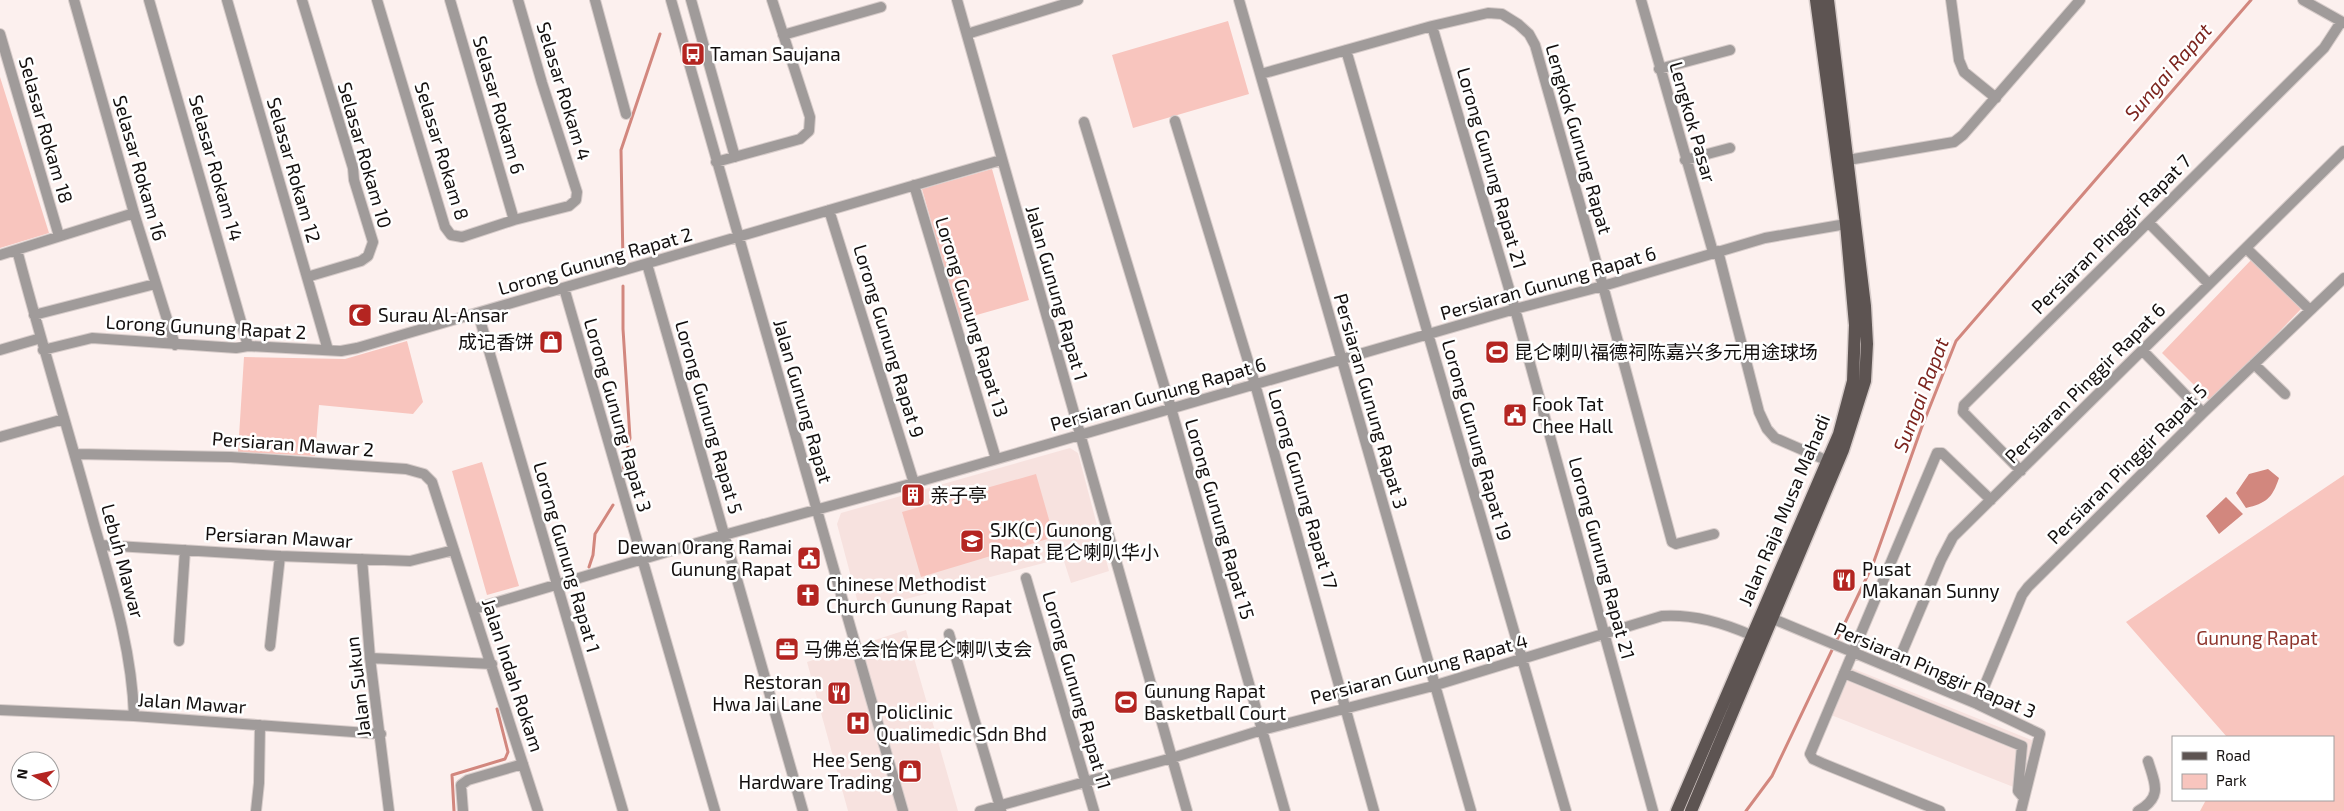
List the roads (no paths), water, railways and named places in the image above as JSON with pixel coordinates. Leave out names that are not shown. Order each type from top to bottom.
[{"type":"main road","name":"Jalan Raja Musa Mahadi","points":[[1816,0],[1843,161]]},
{"type":"main road","name":"Jalan Raja Musa Mahadi","points":[[1677,811],[1828,461],[1839,434],[1853,381],[1855,325],[1850,223],[1828,0]]},
{"type":"main road","name":"Jalan Raja Musa Mahadi","points":[[1691,811],[1771,618],[1838,465],[1865,382],[1867,344],[1865,306],[1850,223]]},
{"type":"main road","points":[[1752,634],[1763,620],[1771,618],[1768,606],[1773,587]]},
{"type":"street","name":"Selasar Rokam 16","points":[[74,0],[134,214],[175,345]]},
{"type":"street","name":"Selasar Rokam 14","points":[[148,0],[248,346]]},
{"type":"street","name":"Selasar Rokam 12","points":[[227,0],[328,350]]},
{"type":"street","name":"Selasar Rokam 10","points":[[302,0],[353,168],[354,180],[373,242],[368,256],[361,261],[306,277]]},
{"type":"street","name":"Selasar Rokam 8","points":[[377,0],[445,227],[451,235],[462,237],[514,220],[569,206],[576,200],[577,192]]},
{"type":"street","name":"Selasar Rokam 6","points":[[450,0],[514,220]]},
{"type":"street","name":"Selasar Rokam 4","points":[[518,0],[542,84],[577,192]]},
{"type":"street","points":[[595,0],[626,114]]},
{"type":"street","name":"Jalan Gunung Rapat","points":[[671,0],[737,237],[903,811]]},
{"type":"street","points":[[691,0],[736,157]]},
{"type":"street","points":[[716,162],[800,139],[810,131],[810,117],[772,0]]},
{"type":"street","name":"Jalan Gunung Rapat 1","points":[[957,0],[1187,811]]},
{"type":"street","points":[[967,34],[1078,0]]},
{"type":"street","name":"Persiaran Gunung Rapat 3","points":[[1240,0],[1433,686],[1471,811]]},
{"type":"street","name":"Lengkok Pasar","points":[[1641,0],[1685,160],[1716,252],[1759,412],[1774,438],[1828,461]]},
{"type":"street","points":[[1951,0],[1959,60],[1964,72],[1996,98]]},
{"type":"street","points":[[1843,161],[1954,142],[1963,135],[1996,98],[2080,0]]},
{"type":"street","points":[[2303,0],[2343,22]]},
{"type":"street","points":[[783,35],[881,8]]},
{"type":"street","name":"Lengkok Gunung Rapat","points":[[1261,74],[1432,26],[1488,13],[1502,14],[1529,34],[1535,46],[1603,286],[1672,542],[1676,544],[1714,534]]},
{"type":"street","name":"Persiaran Pinggir Rapat 7","points":[[2021,471],[1964,412],[1964,405],[2324,48],[2343,22]]},
{"type":"street","name":"Lorong Gunung Rapat 21","points":[[1432,26],[1515,309],[1653,811]]},
{"type":"street","name":"Selasar Rokam 18","points":[[0,34],[2,49],[59,236]]},
{"type":"street","name":"Lorong Gunung Rapat 19","points":[[1346,50],[1566,811]]},
{"type":"street","points":[[1659,69],[1730,50]]},
{"type":"street","name":"Lorong Gunung Rapat 17","points":[[1175,121],[1255,384],[1374,811]]},
{"type":"street","name":"Lorong Gunung Rapat 15","points":[[1084,122],[1171,408],[1286,811]]},
{"type":"street","points":[[1685,160],[1730,148]]},
{"type":"street","name":"Persiaran Pinggir Rapat 6","points":[[1895,670],[1941,560],[1953,537],[2209,284],[2342,158]]},
{"type":"street","name":"Lorong Gunung Rapat 2","points":[[44,350],[92,338],[236,348],[248,346],[340,351],[357,348],[1001,160]]},
{"type":"street","name":"Lorong Gunung Rapat 13","points":[[914,185],[996,459]]},
{"type":"street","name":"Lorong Gunung Rapat 9","points":[[830,210],[914,483]]},
{"type":"street","points":[[0,255],[134,214]]},
{"type":"street","name":"Persiaran Gunung Rapat 6","points":[[474,609],[724,535],[914,483],[1765,238],[1850,223]]},
{"type":"street","points":[[2149,223],[2209,284]]},
{"type":"street","points":[[2246,248],[2310,310]]},
{"type":"street","name":"Lebuh Mawar","points":[[16,250],[76,454],[127,642],[133,683],[134,716]]},
{"type":"street","name":"Lorong Gunung Rapat 5","points":[[647,264],[803,811]]},
{"type":"street","name":"Persiaran Pinggir Rapat 5","points":[[1977,704],[2022,595],[2028,587],[2203,413],[2344,278]]},
{"type":"street","points":[[34,316],[155,284]]},
{"type":"street","name":"Lorong Gunung Rapat 3","points":[[564,288],[715,811]]},
{"type":"street","name":"Lorong Gunung Rapat 1","points":[[478,313],[623,811]]},
{"type":"street","points":[[0,350],[41,338]]},
{"type":"street","points":[[2143,351],[2203,413]]},
{"type":"street","points":[[2254,364],[2285,394]]},
{"type":"street","points":[[0,437],[64,418]]},
{"type":"street","points":[[1940,811],[1810,757],[1937,453],[1942,453],[1991,500]]},
{"type":"street","name":"Persiaran Mawar 2","points":[[76,454],[231,456],[415,471],[424,474],[432,482],[454,550]]},
{"type":"street","name":"Persiaran Mawar","points":[[100,545],[280,556],[410,561],[454,550]]},
{"type":"street","points":[[179,641],[185,550]]},
{"type":"street","name":"Jalan Indah Rokam","points":[[454,550],[538,811]]},
{"type":"street","points":[[270,646],[280,556]]},
{"type":"street","name":"Jalan Sukun","points":[[362,559],[370,658],[381,734],[389,811]]},
{"type":"street","name":"Lorong Gunung Rapat 11","points":[[1026,578],[1094,811]]},
{"type":"street","name":"Persiaran Gunung Rapat 4","points":[[980,811],[1000,808],[1262,730],[1433,686],[1605,635],[1662,616],[1680,615],[1704,618],[1752,634]]},
{"type":"street","name":"Persiaran Pinggir Rapat 3","points":[[1771,618],[1977,704],[2040,734],[2021,811]]},
{"type":"street","points":[[949,634],[1000,808]]},
{"type":"street","points":[[370,658],[492,664]]},
{"type":"street","points":[[1844,673],[2022,746],[2018,791],[2024,798]]},
{"type":"street","name":"Jalan Mawar","points":[[0,710],[134,716],[381,734]]},
{"type":"street","points":[[256,811],[259,783],[260,725]]},
{"type":"street","points":[[2138,811],[2151,804],[2156,795],[2148,761]]},
{"type":"street","points":[[463,811],[461,785],[468,780],[523,764]]},
{"type":"waterway","name":"Sungai Rapat","points":[[1746,811],[1772,776],[1873,564],[1921,429],[1956,341],[2251,0]]},
{"type":"waterway","points":[[623,264],[621,150],[660,34]]},
{"type":"waterway","points":[[623,286],[623,329],[630,438],[623,468]]},
{"type":"waterway","points":[[589,567],[593,555],[595,534],[613,505]]},
{"type":"waterway","points":[[454,811],[452,775],[505,759],[508,752],[497,709]]},
{"type":"place","name":"Taman Saujana","points":[[693,54]]},
{"type":"place","name":"Surau Al-Ansar","points":[[360,315]]},
{"type":"place","name":"成记香饼","points":[[551,342]]},
{"type":"place","name":"昆仑喇叭福德祠陈嘉兴多元用途球场","points":[[1497,352]]},
{"type":"place","name":"Fook Tat Chee Hall","points":[[1515,415]]},
{"type":"place","name":"亲子亭","points":[[913,495]]},
{"type":"place","name":"SJK(C) Gunong Rapat 昆仑喇叭华小","points":[[972,541]]},
{"type":"place","name":"Dewan Orang Ramai Gunung Rapat","points":[[809,558]]},
{"type":"place","name":"Pusat Makanan Sunny","points":[[1844,580]]},
{"type":"place","name":"Chinese Methodist Church Gunung Rapat","points":[[808,595]]},
{"type":"place","name":"马佛总会怡保昆仑喇叭支会","points":[[787,649]]},
{"type":"place","name":"Restoran Hwa Jai Lane","points":[[839,693]]},
{"type":"place","name":"Gunung Rapat Basketball Court","points":[[1126,702]]},
{"type":"place","name":"Policlinic Qualimedic Sdn Bhd","points":[[858,723]]},
{"type":"place","name":"Hee Seng Hardware Trading","points":[[910,771]]},
{"type":"park label","name":"Gunung Rapat","points":[[2257,638]]}]
